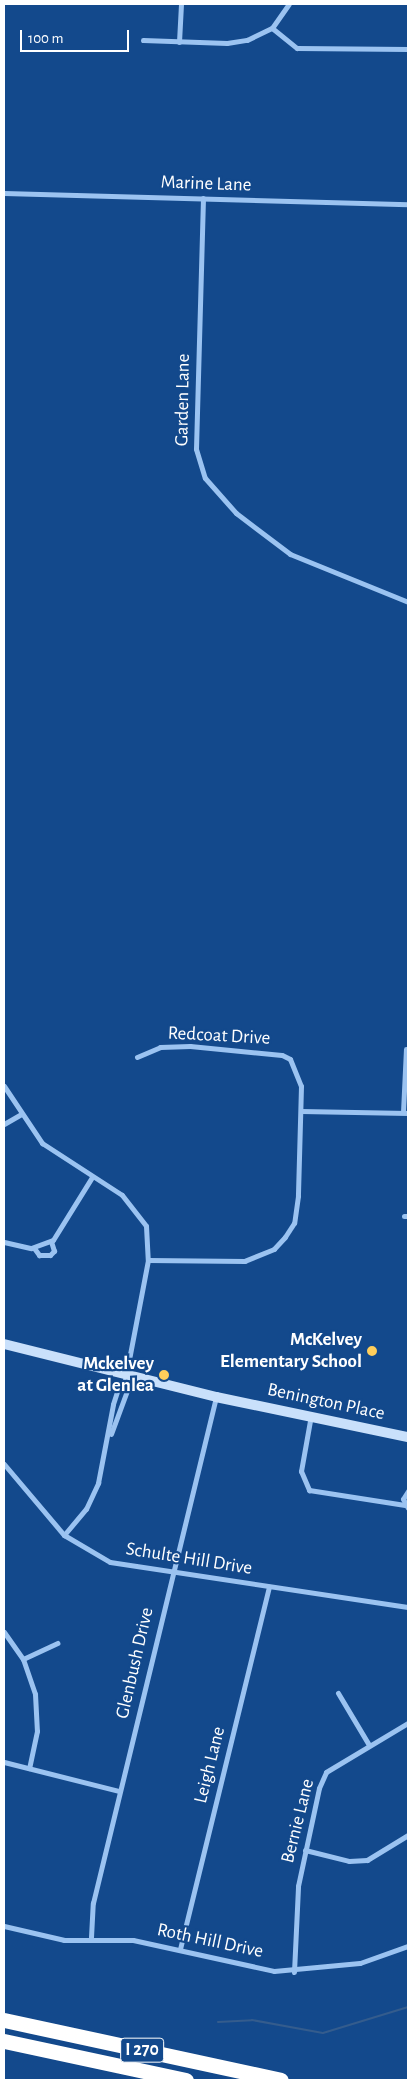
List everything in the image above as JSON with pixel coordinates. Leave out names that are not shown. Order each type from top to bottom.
[{"type":"highway","name":"I 270","points":[[4,2020],[281,2080]]},
{"type":"highway","name":"I 270","points":[[4,2041],[186,2080]]},
{"type":"main road","name":"Benington Place","points":[[4,1344],[126,1378],[311,1415],[408,1437]]},
{"type":"street","points":[[179,42],[181,4]]},
{"type":"street","points":[[143,40],[234,43],[272,28],[289,4]]},
{"type":"street","points":[[272,28],[297,48],[408,49]]},
{"type":"street","name":"Marine Lane","points":[[4,193],[408,204]]},
{"type":"street","name":"Garden Lane","points":[[203,198],[196,449],[205,478],[236,513],[290,554],[408,602]]},
{"type":"street","name":"Redcoat Drive","points":[[137,1057],[160,1047],[183,1046],[282,1054],[290,1059],[299,1075],[301,1110],[298,1196],[294,1223],[274,1249],[246,1261],[148,1260]]},
{"type":"street","points":[[301,1110],[406,1113],[406,1049]]},
{"type":"street","points":[[4,1086],[21,1114],[54,1154],[122,1195],[141,1216],[149,1241],[148,1260],[126,1378],[124,1404],[111,1434],[98,1483],[86,1510],[64,1535]]},
{"type":"street","points":[[4,1124],[21,1114]]},
{"type":"street","points":[[4,1242],[34,1248],[52,1241],[92,1176]]},
{"type":"street","points":[[34,1248],[40,1255],[50,1255],[54,1250],[52,1241]]},
{"type":"street","points":[[111,1434],[113,1404],[119,1386],[126,1378]]},
{"type":"street","name":"Glenbush Drive","points":[[91,1937],[93,1903],[216,1397]]},
{"type":"street","points":[[311,1415],[301,1471],[309,1490],[407,1506],[408,1491]]},
{"type":"street","name":"Schulte Hill Drive","points":[[4,1464],[64,1535],[110,1562],[269,1588],[408,1607]]},
{"type":"street","name":"Leigh Lane","points":[[180,1949],[269,1588]]},
{"type":"street","points":[[4,1632],[23,1660],[38,1717],[29,1768]]},
{"type":"street","points":[[23,1660],[56,1642]]},
{"type":"street","points":[[338,1693],[369,1746]]},
{"type":"street","name":"Bernie Lane","points":[[294,1972],[298,1886],[305,1850],[326,1772],[408,1723]]},
{"type":"street","points":[[4,1762],[119,1791]]},
{"type":"street","points":[[305,1850],[349,1861],[368,1860],[408,1835]]},
{"type":"street","name":"Roth Hill Drive","points":[[4,1926],[64,1940],[91,1937],[180,1949],[294,1972],[360,1963],[408,1946]]},
{"type":"waterway","points":[[218,2022],[252,2020],[323,2033],[408,2007]]},
{"type":"place","name":"McKelvey Elementary School","points":[[372,1351]]},
{"type":"place","name":"Mckelvey at Glenlea","points":[[164,1375]]}]
